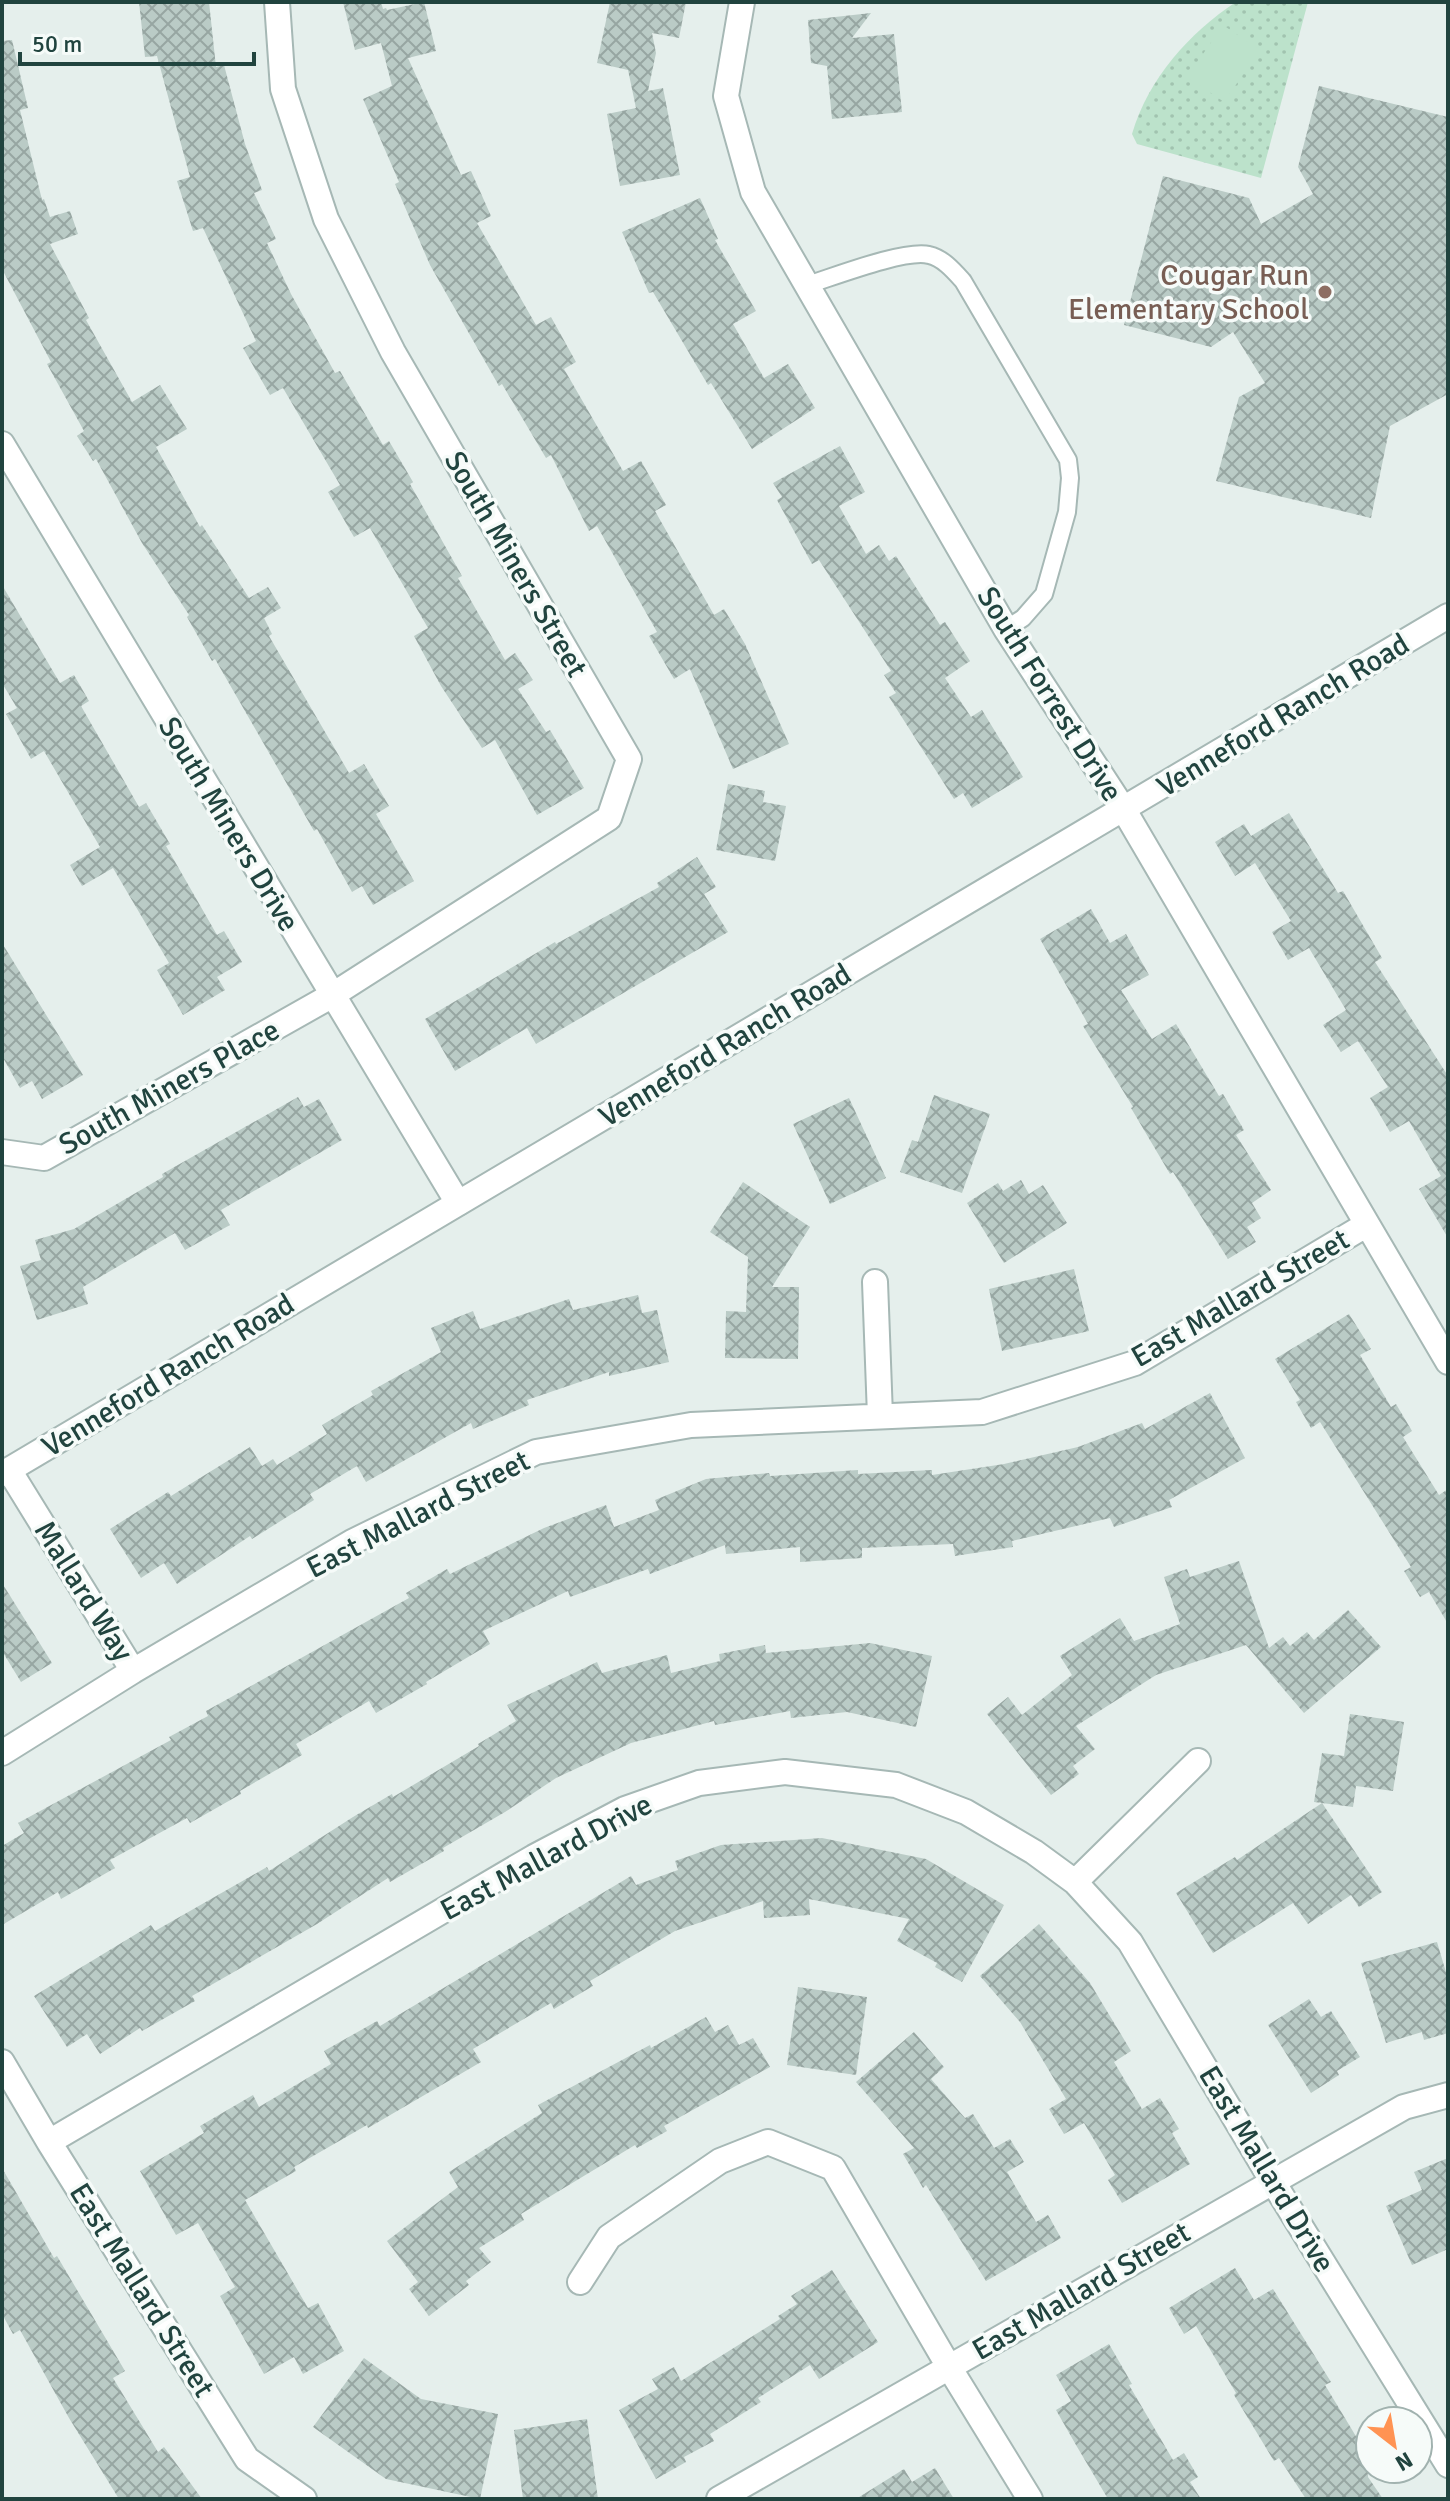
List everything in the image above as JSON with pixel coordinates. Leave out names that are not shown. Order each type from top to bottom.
[{"type":"street","name":"South Miners Street","points":[[277,2],[283,89],[326,219],[393,352],[629,759],[609,818],[331,996]]},
{"type":"street","name":"South Forrest Drive","points":[[742,2],[726,96],[753,192],[1006,629],[1124,810],[1448,1362]]},
{"type":"street","name":"South Miners Drive","points":[[2,444],[458,1203]]},
{"type":"street","name":"Venneford Ranch Road","points":[[5,1472],[1448,616]]},
{"type":"street","name":"South Miners Place","points":[[2,1152],[44,1158],[331,996]]},
{"type":"street","name":"East Mallard Street","points":[[2,1753],[133,1671],[352,1542],[536,1452],[691,1425],[982,1412],[1135,1363],[1366,1225]]},
{"type":"street","points":[[875,1282],[880,1416]]},
{"type":"street","name":"Mallard Way","points":[[5,1472],[133,1671]]},
{"type":"street","points":[[1075,1882],[1198,1761]]},
{"type":"street","name":"East Mallard Drive","points":[[49,2142],[534,1857],[625,1809],[699,1783],[785,1772],[896,1785],[966,1812],[1034,1852],[1075,1882],[1130,1942],[1273,2182],[1448,2465]]},
{"type":"street","name":"East Mallard Street","points":[[2,2062],[247,2459],[304,2499]]},
{"type":"street","name":"East Mallard Street","points":[[719,2499],[1404,2107],[1448,2095]]},
{"type":"street","points":[[580,2282],[609,2237],[720,2161],[768,2142],[833,2168],[1030,2499]]},
{"type":"lane","points":[[807,285],[906,255],[928,255],[949,266],[963,281],[1068,460],[1067,512],[1044,594],[1023,618],[1006,629]]},
{"type":"green space","points":[[1236,2],[1308,2],[1261,178],[1137,144],[1132,134],[1148,95],[1172,59],[1202,28]]},
{"type":"green space","points":[[1223,25],[1260,50],[1224,102],[1187,77]]},
{"type":"building","points":[[139,2],[209,2],[216,67],[224,65],[245,144],[262,190],[254,193],[276,239],[267,243],[291,294],[335,373],[340,371],[383,445],[389,441],[413,482],[410,484],[462,576],[458,578],[505,660],[515,653],[533,680],[518,689],[546,732],[550,730],[584,788],[537,815],[495,740],[482,748],[441,686],[414,636],[428,628],[370,528],[354,537],[328,492],[340,485],[283,388],[270,395],[243,348],[256,341],[203,228],[193,231],[177,181],[190,177],[157,56],[145,57]]},
{"type":"building","points":[[343,2],[381,2],[383,9],[387,10],[424,2],[436,51],[408,58],[461,175],[471,171],[491,216],[477,223],[536,325],[551,317],[576,362],[564,369],[623,471],[641,461],[666,505],[655,511],[714,615],[724,609],[745,644],[789,744],[733,769],[690,669],[674,679],[649,636],[657,632],[597,526],[589,531],[551,455],[546,458],[502,384],[499,386],[430,265],[363,99],[392,86],[381,43],[355,50]]},
{"type":"building","points":[[610,2],[686,2],[679,38],[652,33],[656,53],[648,91],[663,88],[680,175],[620,186],[607,114],[636,108],[628,70],[597,63]]},
{"type":"building","points":[[871,13],[852,38],[894,34],[902,112],[832,119],[827,66],[811,63],[808,20]]},
{"type":"building","points":[[12,40],[28,108],[20,110],[42,200],[50,217],[70,211],[78,234],[50,244],[89,318],[86,320],[132,402],[160,385],[187,429],[156,447],[200,527],[202,525],[249,598],[268,587],[281,608],[264,618],[272,634],[269,636],[349,773],[364,764],[389,806],[376,814],[414,881],[373,905],[362,886],[352,892],[215,659],[212,661],[187,617],[189,615],[142,543],[96,459],[93,461],[77,436],[84,431],[47,364],[51,362],[2,269],[2,41]]},
{"type":"building","points":[[1319,86],[1448,117],[1448,394],[1390,426],[1371,518],[1216,481],[1239,397],[1265,383],[1233,332],[1211,347],[1124,325],[1163,176],[1249,198],[1261,224],[1313,194],[1298,167]]},
{"type":"building","points":[[700,198],[718,239],[715,240],[756,311],[733,324],[764,378],[788,364],[815,408],[752,449],[711,383],[708,385],[653,292],[649,293],[622,232]]},
{"type":"building","points":[[840,446],[865,492],[839,506],[866,554],[879,545],[889,561],[896,556],[940,625],[945,622],[970,661],[945,678],[971,717],[982,710],[1023,777],[972,808],[963,793],[954,799],[889,697],[896,693],[884,675],[891,671],[819,560],[812,564],[777,500],[782,497],[773,483]]},
{"type":"building","points":[[2,585],[60,683],[74,675],[89,701],[81,706],[139,807],[146,803],[170,844],[166,846],[217,935],[224,931],[242,962],[217,977],[225,990],[183,1015],[157,970],[169,963],[113,868],[82,886],[70,865],[100,847],[44,751],[31,759],[6,714],[17,708],[2,683]]},
{"type":"building","points":[[728,784],[765,791],[763,802],[786,806],[775,861],[716,850]]},
{"type":"building","points":[[1289,813],[1338,893],[1343,891],[1382,958],[1375,962],[1448,1076],[1448,1238],[1419,1189],[1441,1176],[1409,1121],[1390,1132],[1370,1098],[1388,1087],[1358,1041],[1341,1052],[1323,1025],[1346,1010],[1309,948],[1288,960],[1272,932],[1291,921],[1255,863],[1235,876],[1215,842],[1244,824],[1251,836]]},
{"type":"building","points":[[697,857],[716,887],[704,894],[728,932],[536,1044],[527,1028],[455,1071],[425,1019],[555,942],[659,887],[657,883]]},
{"type":"building","points":[[1091,909],[1110,943],[1126,934],[1149,975],[1121,990],[1152,1039],[1176,1024],[1219,1096],[1223,1094],[1244,1130],[1236,1135],[1271,1190],[1252,1203],[1261,1218],[1247,1227],[1256,1242],[1228,1259],[1173,1172],[1170,1174],[1131,1108],[1083,1026],[1088,1024],[1040,939]]},
{"type":"building","points":[[2,943],[83,1075],[42,1099],[32,1081],[20,1088],[2,1056]]},
{"type":"building","points":[[934,1095],[990,1114],[962,1193],[900,1172],[912,1140],[918,1142]]},
{"type":"building","points":[[298,1097],[304,1107],[319,1099],[342,1140],[221,1210],[230,1225],[185,1250],[175,1233],[83,1287],[88,1304],[37,1320],[20,1266],[41,1260],[35,1240],[74,1229],[163,1177],[162,1174]]},
{"type":"building","points":[[849,1098],[886,1178],[830,1204],[793,1124]]},
{"type":"building","points":[[1021,1180],[1029,1194],[1043,1185],[1067,1223],[1004,1263],[967,1203],[998,1183],[1003,1191]]},
{"type":"building","points":[[743,1182],[810,1227],[772,1287],[799,1287],[798,1359],[725,1358],[726,1311],[746,1312],[748,1257],[710,1232]]},
{"type":"building","points":[[1074,1269],[1089,1331],[1002,1351],[989,1289]]},
{"type":"building","points":[[638,1295],[642,1313],[657,1310],[669,1362],[609,1376],[609,1372],[527,1400],[529,1405],[473,1429],[471,1423],[366,1482],[357,1466],[310,1494],[314,1500],[252,1539],[250,1536],[177,1584],[164,1563],[141,1578],[110,1529],[168,1492],[171,1496],[250,1447],[262,1466],[273,1459],[277,1465],[327,1434],[322,1425],[373,1395],[371,1391],[441,1352],[431,1328],[473,1311],[480,1329],[569,1299],[573,1310]]},
{"type":"building","points":[[1349,1314],[1371,1349],[1360,1355],[1391,1407],[1396,1404],[1412,1431],[1403,1437],[1439,1495],[1448,1489],[1448,1624],[1429,1592],[1420,1597],[1404,1571],[1411,1567],[1320,1422],[1311,1428],[1296,1402],[1300,1400],[1275,1359]]},
{"type":"building","points":[[1210,1393],[1245,1458],[1169,1500],[1172,1507],[1114,1527],[1110,1518],[1012,1541],[1013,1547],[955,1556],[953,1544],[862,1548],[862,1558],[800,1562],[800,1547],[726,1554],[725,1545],[650,1574],[648,1569],[570,1597],[568,1591],[483,1631],[490,1644],[427,1684],[376,1713],[369,1701],[296,1744],[302,1755],[240,1791],[241,1794],[190,1823],[187,1818],[110,1860],[115,1868],[61,1899],[58,1892],[2,1925],[2,1846],[24,1833],[18,1823],[171,1740],[169,1737],[208,1716],[206,1711],[409,1598],[406,1593],[447,1569],[450,1574],[544,1528],[606,1505],[614,1527],[659,1510],[655,1500],[706,1479],[858,1470],[858,1474],[932,1470],[932,1475],[1004,1464],[1078,1447],[1142,1423],[1145,1429]]},
{"type":"building","points":[[1239,1561],[1269,1648],[1283,1637],[1290,1646],[1307,1632],[1314,1640],[1348,1610],[1381,1647],[1304,1713],[1246,1645],[1156,1675],[1076,1726],[1095,1749],[1073,1766],[1079,1774],[1051,1795],[987,1714],[1008,1697],[1022,1715],[1072,1675],[1060,1656],[1120,1618],[1134,1641],[1180,1624],[1164,1577],[1187,1569],[1190,1577]]},
{"type":"building","points":[[2,1583],[52,1663],[21,1682],[2,1651]]},
{"type":"building","points":[[870,1643],[932,1656],[916,1727],[847,1712],[791,1718],[790,1711],[715,1725],[714,1721],[631,1743],[556,1778],[443,1848],[444,1851],[390,1882],[388,1878],[317,1924],[192,1996],[195,2001],[142,2031],[140,2028],[100,2054],[87,2034],[67,2047],[34,1996],[151,1925],[155,1931],[267,1867],[269,1871],[353,1817],[392,1794],[393,1797],[516,1721],[507,1705],[597,1662],[602,1673],[667,1655],[671,1673],[720,1661],[719,1654],[765,1645],[766,1653]]},
{"type":"building","points":[[1350,1714],[1404,1722],[1393,1791],[1356,1786],[1353,1807],[1314,1802],[1322,1753],[1344,1756]]},
{"type":"building","points":[[1322,1803],[1382,1892],[1359,1907],[1351,1895],[1308,1924],[1293,1903],[1213,1953],[1176,1893],[1235,1857],[1237,1860]]},
{"type":"building","points":[[822,1838],[926,1859],[1004,1905],[962,1982],[935,1967],[937,1963],[897,1941],[909,1919],[809,1899],[810,1915],[764,1918],[763,1901],[675,1931],[590,1981],[593,1986],[554,2009],[551,2003],[473,2049],[481,2062],[294,2167],[296,2171],[245,2200],[308,2308],[318,2303],[344,2351],[303,2374],[294,2357],[264,2374],[220,2296],[235,2287],[198,2223],[176,2235],[140,2171],[204,2133],[200,2126],[253,2095],[259,2107],[331,2064],[324,2051],[377,2021],[380,2026],[631,1876],[636,1885],[678,1870],[675,1861],[721,1845]]},
{"type":"building","points":[[1039,1924],[1090,1983],[1131,2051],[1114,2062],[1142,2109],[1160,2098],[1179,2129],[1172,2133],[1190,2164],[1122,2203],[1108,2180],[1115,2175],[1084,2123],[1064,2134],[1049,2109],[1066,2099],[1020,2022],[980,1976]]},
{"type":"building","points":[[1437,1942],[1448,1979],[1448,2033],[1424,2040],[1422,2032],[1386,2043],[1361,1963]]},
{"type":"building","points":[[798,1987],[867,1997],[856,2075],[787,2065]]},
{"type":"building","points":[[1309,1999],[1321,2017],[1331,2011],[1360,2057],[1311,2093],[1268,2025]]},
{"type":"building","points":[[706,2017],[715,2032],[728,2025],[739,2045],[753,2038],[770,2067],[664,2126],[667,2131],[637,2148],[635,2145],[521,2214],[524,2220],[479,2248],[491,2262],[466,2281],[469,2285],[429,2316],[409,2289],[418,2282],[387,2241],[458,2187],[449,2172],[542,2113],[538,2105]]},
{"type":"building","points":[[914,2032],[944,2067],[931,2079],[965,2118],[973,2114],[994,2148],[1010,2139],[1024,2162],[1007,2172],[1036,2222],[1048,2215],[1061,2238],[986,2281],[903,2154],[914,2148],[856,2082]]},
{"type":"building","points":[[1448,2158],[1448,2249],[1412,2265],[1386,2206],[1422,2190],[1414,2172]]},
{"type":"building","points":[[2,2168],[125,2371],[113,2378],[158,2452],[164,2447],[202,2499],[119,2499],[20,2330],[13,2334],[2,2314]]},
{"type":"building","points":[[1235,2268],[1254,2300],[1273,2289],[1331,2382],[1325,2385],[1354,2433],[1354,2485],[1373,2485],[1383,2499],[1306,2499],[1279,2458],[1274,2461],[1196,2326],[1184,2334],[1169,2308]]},
{"type":"building","points":[[832,2270],[878,2342],[819,2379],[810,2365],[758,2398],[761,2402],[710,2434],[714,2441],[684,2457],[686,2462],[656,2479],[619,2410],[658,2389],[652,2379],[674,2367],[681,2381],[780,2319],[778,2316],[797,2304],[791,2296]]},
{"type":"building","points":[[1109,2344],[1173,2460],[1184,2453],[1198,2477],[1190,2482],[1201,2499],[1108,2499],[1056,2410],[1071,2401],[1056,2375]]},
{"type":"building","points":[[364,2358],[421,2399],[498,2414],[480,2499],[386,2479],[313,2427]]},
{"type":"building","points":[[587,2419],[598,2499],[523,2499],[514,2430]]},
{"type":"building","points":[[935,2468],[954,2499],[856,2499],[904,2469],[912,2482]]},
{"type":"place","name":"Cougar Run Elementary School","points":[[1325,292]]}]
